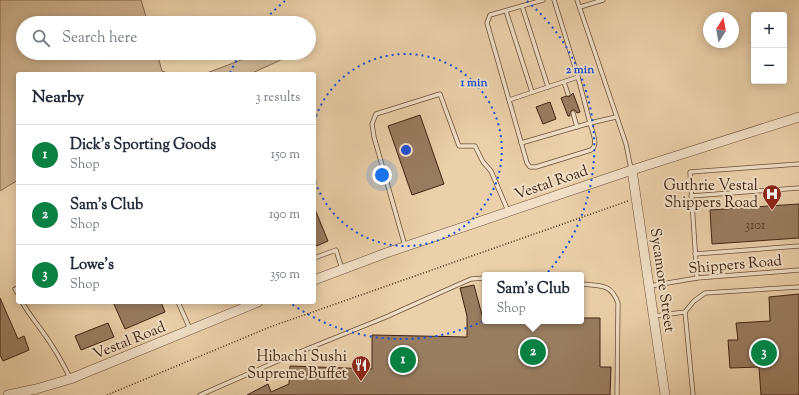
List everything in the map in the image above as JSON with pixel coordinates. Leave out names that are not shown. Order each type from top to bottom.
[{"type":"street","name":"Vestal Road","points":[[316,279],[509,211],[799,117]]},
{"type":"street","name":"Sycamore Street","points":[[632,170],[665,395]]},
{"type":"street","name":"Vestal Road","points":[[8,395],[70,379],[253,304]]},
{"type":"lane","points":[[543,0],[490,16],[487,23],[527,163],[530,166],[536,167],[591,150],[596,144],[578,77],[554,0]]},
{"type":"lane","points":[[577,0],[626,144],[632,170]]},
{"type":"lane","points":[[580,7],[603,0]]},
{"type":"lane","points":[[522,6],[548,87]]},
{"type":"lane","points":[[506,11],[532,92]]},
{"type":"lane","points":[[509,100],[578,77]]},
{"type":"lane","points":[[564,82],[568,94]]},
{"type":"lane","points":[[405,247],[374,137],[372,124],[376,114],[440,94],[459,146],[475,146],[483,162],[491,171],[509,211]]},
{"type":"lane","points":[[573,113],[577,127]]},
{"type":"lane","points":[[521,143],[616,117]]},
{"type":"lane","points":[[697,278],[690,172],[799,164]]},
{"type":"lane","points":[[691,196],[799,188]]},
{"type":"lane","points":[[696,254],[799,246]]},
{"type":"lane","points":[[316,257],[336,250],[342,270]]},
{"type":"lane","name":"Shippers Road","points":[[650,286],[697,278],[799,270]]},
{"type":"lane","points":[[200,395],[280,360],[386,317],[471,279],[482,278]]},
{"type":"lane","points":[[584,284],[608,288],[614,294],[618,303],[617,395]]},
{"type":"lane","points":[[654,316],[685,312],[694,301],[705,293],[799,287]]},
{"type":"lane","points":[[23,304],[28,314],[42,330],[56,351],[70,379]]},
{"type":"lane","points":[[179,304],[190,330]]},
{"type":"lane","points":[[685,312],[693,395]]},
{"type":"path","points":[[107,395],[270,327],[628,201]]},
{"type":"shaded area","points":[[0,0],[141,0],[146,16],[16,16],[16,60],[159,60],[162,71],[165,72],[16,72],[16,181],[0,191]]},
{"type":"shaded area","points":[[241,60],[281,60],[254,72],[209,72]]},
{"type":"building","points":[[573,93],[580,112],[577,113],[575,110],[572,110],[570,116],[568,116],[561,98],[566,96],[569,97]]},
{"type":"building","points":[[550,102],[556,119],[543,124],[536,107]]},
{"type":"building","points":[[420,115],[444,184],[412,195],[388,126]]},
{"type":"building","points":[[799,204],[799,238],[712,244],[710,210]]},
{"type":"building","points":[[316,212],[328,241],[316,246]]},
{"type":"building","points":[[474,285],[482,315],[482,324],[584,324],[584,318],[600,318],[600,367],[611,367],[610,395],[247,395],[268,384],[271,392],[289,384],[290,366],[372,369],[372,335],[467,337],[467,316],[460,288]]},
{"type":"building","points":[[799,294],[799,395],[761,395],[759,367],[730,368],[728,340],[738,340],[736,323],[770,321],[769,297]]},
{"type":"building","points":[[0,298],[18,339],[24,336],[29,350],[3,361],[0,355]]},
{"type":"building","points":[[114,304],[162,304],[165,312],[125,329]]},
{"type":"building","points":[[108,323],[114,337],[81,350],[75,336]]},
{"type":"place","name":"Guthrie Vestal Shippers Road","points":[[772,211]]},
{"type":"place","name":"Sam's Club","points":[[533,352]]},
{"type":"place","name":"Lowe's","points":[[764,353]]},
{"type":"place","name":"Dick's Sporting Goods","points":[[403,360]]},
{"type":"place","name":"Hibachi Sushi Supreme Buffet","points":[[361,382]]}]
